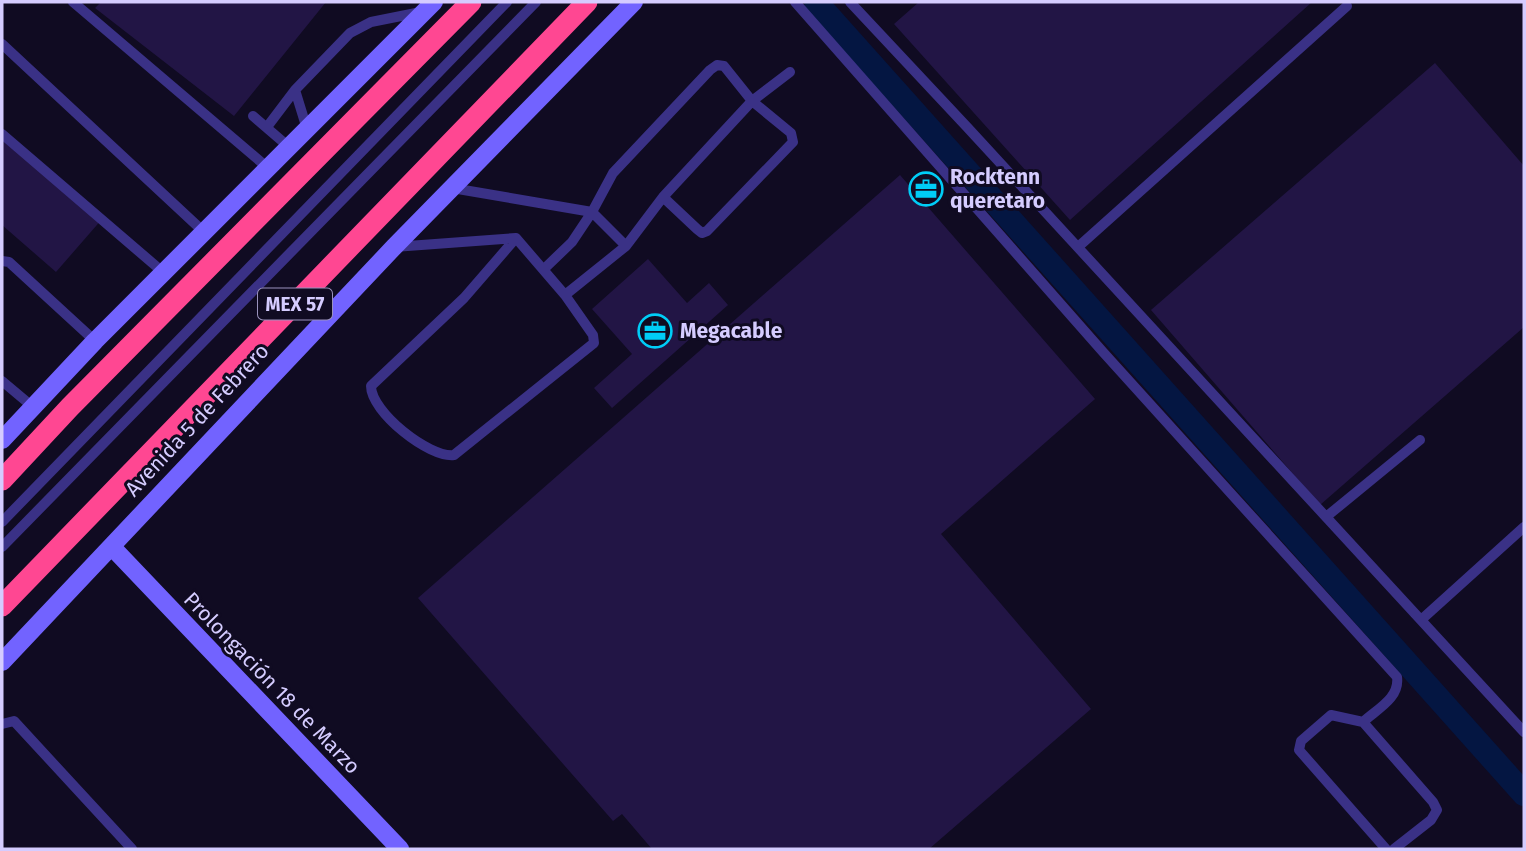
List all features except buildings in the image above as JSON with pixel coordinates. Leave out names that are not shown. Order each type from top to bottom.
[{"type":"highway","points":[[2,480],[70,407],[471,2]]},
{"type":"highway","name":"Avenida 5 de Febrero","points":[[2,606],[587,2]]},
{"type":"main road","name":"Avenida 5 de Febrero","points":[[2,662],[394,247],[634,2]]},
{"type":"main road","points":[[2,440],[95,341],[429,7]]},
{"type":"main road","name":"Prolongación 18 de Marzo","points":[[112,547],[400,849]]},
{"type":"lane","points":[[2,522],[507,2]]},
{"type":"lane","points":[[2,547],[536,2]]},
{"type":"lane","points":[[795,2],[1103,352],[1397,677],[1398,686],[1394,695],[1363,722]]},
{"type":"lane","points":[[849,2],[1079,247],[1524,732]]},
{"type":"lane","points":[[79,4],[268,168]]},
{"type":"lane","points":[[1079,247],[1347,6]]},
{"type":"lane","points":[[267,128],[295,90],[349,33],[371,22],[429,7]]},
{"type":"lane","points":[[2,44],[205,233]]},
{"type":"lane","points":[[544,270],[572,242],[613,173],[710,70],[717,65],[724,66],[752,101],[791,133],[793,142],[707,231],[702,233],[663,197]]},
{"type":"lane","points":[[565,295],[626,246],[663,197],[752,101],[790,72]]},
{"type":"lane","points":[[295,90],[307,129]]},
{"type":"lane","points":[[253,116],[289,147]]},
{"type":"lane","points":[[2,134],[164,273]]},
{"type":"lane","points":[[452,188],[592,212],[626,246]]},
{"type":"lane","points":[[394,247],[516,238]]},
{"type":"lane","points":[[516,238],[565,295],[593,335],[594,343],[454,455],[439,455],[401,430],[375,402],[371,386],[464,298],[516,238]]},
{"type":"lane","points":[[2,261],[9,262],[95,341]]},
{"type":"lane","points":[[2,381],[33,407]]},
{"type":"lane","points":[[1326,517],[1420,440]]},
{"type":"lane","points":[[1421,620],[1524,527]]},
{"type":"lane","points":[[1387,849],[1299,750],[1301,741],[1331,715],[1363,722],[1437,810],[1431,820],[1400,847],[1394,849]]},
{"type":"lane","points":[[2,724],[14,721]]},
{"type":"lane","points":[[2,733],[14,721]]},
{"type":"lane","points":[[14,721],[132,849]]},
{"type":"waterway","points":[[816,2],[1524,794]]},
{"type":"place","name":"Rocktenn queretaro","points":[[926,189]]},
{"type":"place","name":"Megacable","points":[[655,331]]}]
